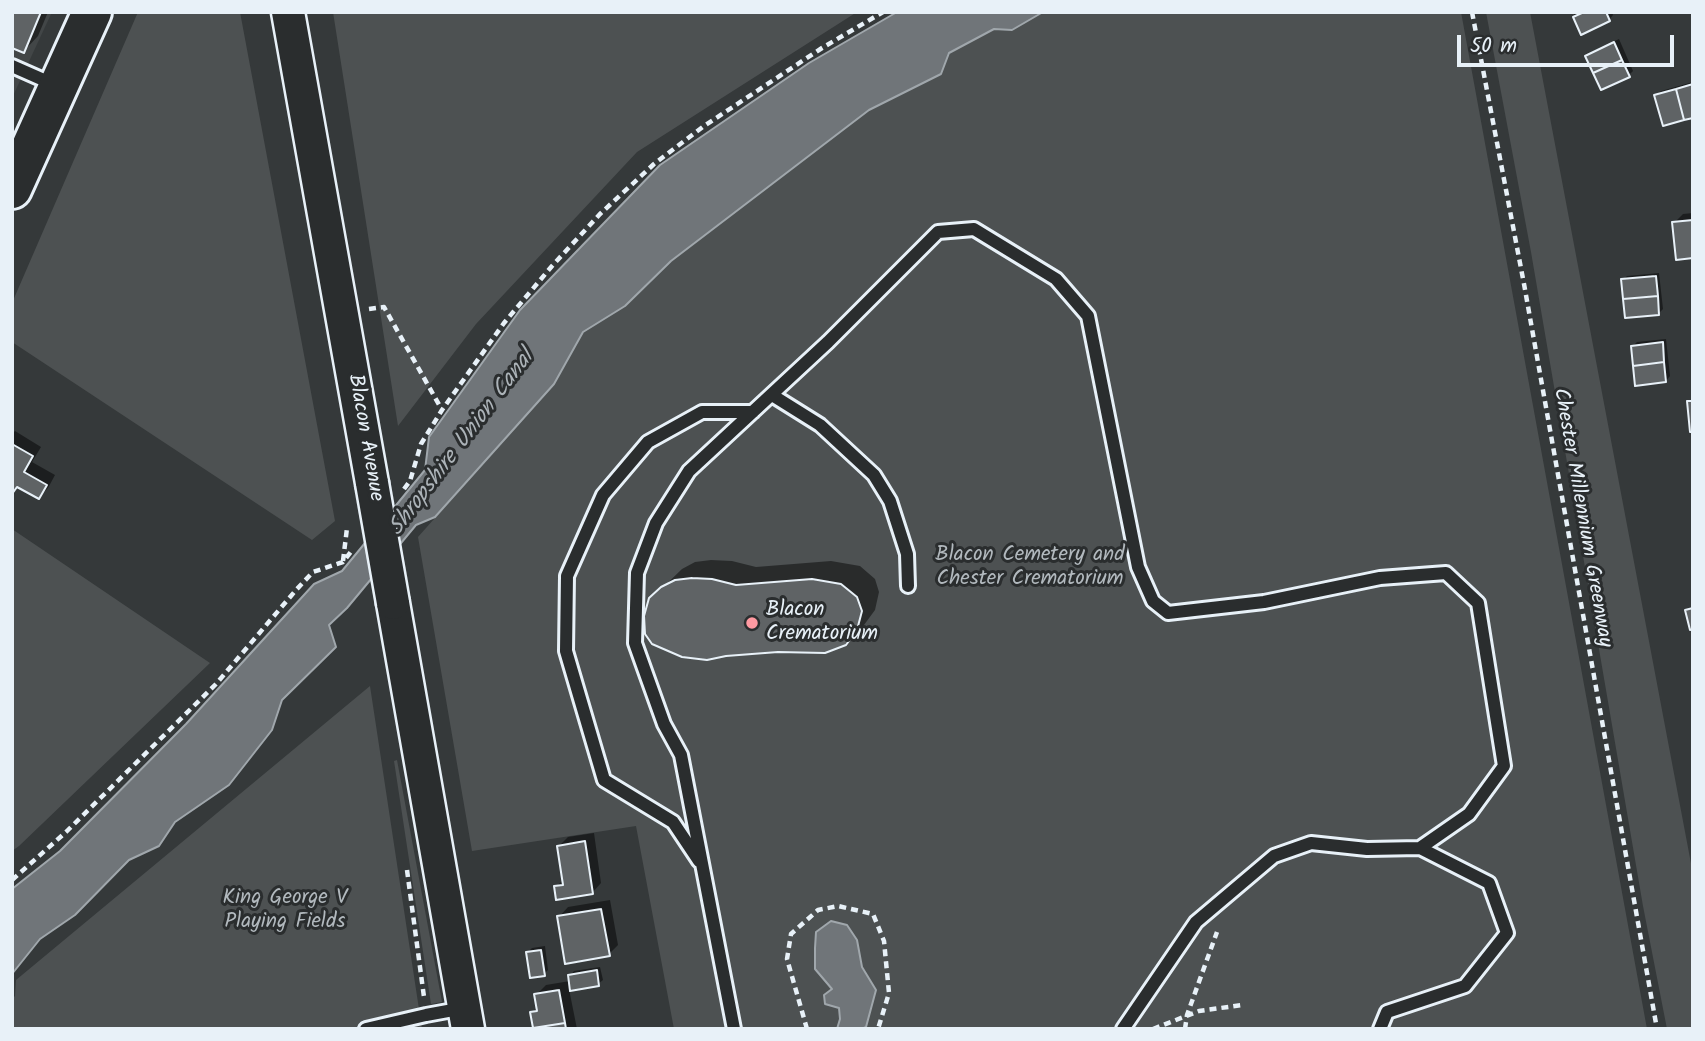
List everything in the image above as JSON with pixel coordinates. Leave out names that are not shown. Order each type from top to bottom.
[{"type":"main road","points":[[12,189],[92,12]]},
{"type":"street","name":"Blacon Avenue","points":[[288,12],[466,1019]]},
{"type":"lane","points":[[12,66],[58,87]]},
{"type":"lane","points":[[734,1029],[681,755],[664,724],[635,643],[637,573],[656,523],[689,471],[828,342],[937,232],[974,229],[1056,279],[1088,316],[1138,567],[1153,601],[1167,613],[1264,602],[1380,578],[1446,573],[1478,603],[1504,766],[1469,814],[1420,848]]},
{"type":"lane","points":[[772,395],[820,425],[874,475],[890,501],[907,554],[908,586]]},
{"type":"lane","points":[[703,867],[673,822],[604,780],[566,651],[568,576],[603,495],[648,442],[702,412],[753,412]]},
{"type":"lane","points":[[1123,1029],[1196,922],[1274,856],[1311,843],[1367,849],[1420,848],[1489,883],[1507,933],[1465,986],[1387,1012],[1380,1029]]},
{"type":"lane","points":[[366,1029],[426,1015],[466,1019]]},
{"type":"path","points":[[402,491],[410,481],[421,444],[504,323],[600,214],[654,164],[705,126],[811,55],[883,12]]},
{"type":"path","name":"Chester Millennium Greenway","points":[[1472,12],[1524,284],[1657,1029]]},
{"type":"path","points":[[343,320],[372,308],[384,307],[442,410]]},
{"type":"path","points":[[12,880],[66,832],[216,684],[313,572],[343,562],[360,542]]},
{"type":"path","points":[[807,1029],[787,959],[791,934],[818,909],[838,906],[873,914],[884,941],[889,993],[878,1029]]},
{"type":"path","points":[[1185,1029],[1218,928]]},
{"type":"path","points":[[1153,1029],[1199,1011],[1242,1005]]},
{"type":"shaded area","points":[[12,12],[52,12],[12,98]]},
{"type":"green space","points":[[138,12],[240,12],[335,521],[312,540],[12,342],[12,303]]},
{"type":"green space","points":[[333,12],[857,12],[637,152],[476,324],[398,426]]},
{"type":"green space","name":"Blacon Cemetery and Chester Crematorium","points":[[1043,12],[1461,12],[1647,1029],[674,1029],[636,826],[472,851],[418,537],[554,384],[583,332],[625,306],[671,261],[869,110],[940,74],[949,53],[994,29],[1012,30]]},
{"type":"green space","points":[[1486,12],[1530,12],[1693,874],[1693,1029],[1667,1029],[1643,906],[1531,252]]},
{"type":"green space","points":[[12,529],[210,663],[12,851]]},
{"type":"green space","name":"King George V Playing Fields","points":[[370,686],[422,1029],[12,1029],[12,999],[15,996],[16,980]]},
{"type":"green space","points":[[397,760],[442,1002],[431,1004],[394,761]]},
{"type":"water","name":"Shropshire Union Canal","points":[[897,12],[1043,12],[1012,30],[994,29],[949,53],[941,74],[869,110],[671,261],[625,306],[583,332],[554,384],[435,517],[416,525],[347,608],[329,625],[336,647],[282,700],[272,730],[229,785],[175,822],[159,846],[129,860],[75,915],[40,939],[12,974],[12,889],[60,851],[186,724],[314,584],[342,571],[425,470],[429,437],[520,310],[660,165],[809,63]]},
{"type":"water","points":[[831,921],[847,925],[857,940],[862,967],[876,990],[866,1027],[862,1029],[837,1029],[839,1008],[825,1004],[824,995],[832,989],[815,969],[816,932]]},
{"type":"building","points":[[12,12],[41,12],[24,53],[12,48]]},
{"type":"building","points":[[1584,12],[1606,12],[1610,21],[1581,35],[1573,17]]},
{"type":"building","points":[[1614,42],[1622,60],[1593,73],[1585,56]]},
{"type":"building","points":[[1622,60],[1630,77],[1601,90],[1593,73]]},
{"type":"building","points":[[1693,84],[1693,118],[1684,120],[1676,89]]},
{"type":"building","points":[[1676,89],[1684,120],[1663,126],[1654,95]]},
{"type":"building","points":[[1693,220],[1693,258],[1676,260],[1672,222]]},
{"type":"building","points":[[1656,276],[1658,296],[1623,299],[1621,279]]},
{"type":"building","points":[[1658,296],[1659,315],[1625,318],[1623,299]]},
{"type":"building","points":[[1663,342],[1664,362],[1633,366],[1631,346]]},
{"type":"building","points":[[1664,362],[1666,382],[1635,386],[1633,366]]},
{"type":"building","points":[[1687,401],[1693,401],[1693,432],[1690,432]]},
{"type":"building","points":[[12,444],[33,456],[24,472],[47,485],[39,499],[17,487],[12,494]]},
{"type":"building","name":"Blacon Crematorium","points":[[712,579],[736,585],[812,579],[841,584],[857,597],[862,611],[857,630],[846,645],[825,653],[778,652],[707,660],[682,657],[652,644],[645,634],[644,616],[649,598],[661,587],[675,580]]},
{"type":"building","points":[[1693,608],[1693,629],[1690,630],[1685,610]]},
{"type":"building","points":[[585,841],[593,894],[556,900],[554,886],[563,885],[557,846]]},
{"type":"building","points":[[601,909],[610,956],[565,964],[557,916]]},
{"type":"building","points":[[541,950],[545,976],[530,978],[526,952]]},
{"type":"building","points":[[597,970],[599,986],[570,991],[568,975]]},
{"type":"building","points":[[559,990],[565,1023],[533,1028],[530,1012],[537,1011],[534,994]]},
{"type":"building","points":[[565,1023],[566,1029],[533,1029],[533,1028]]},
{"type":"place","name":"Blacon Crematorium","points":[[752,623]]}]
